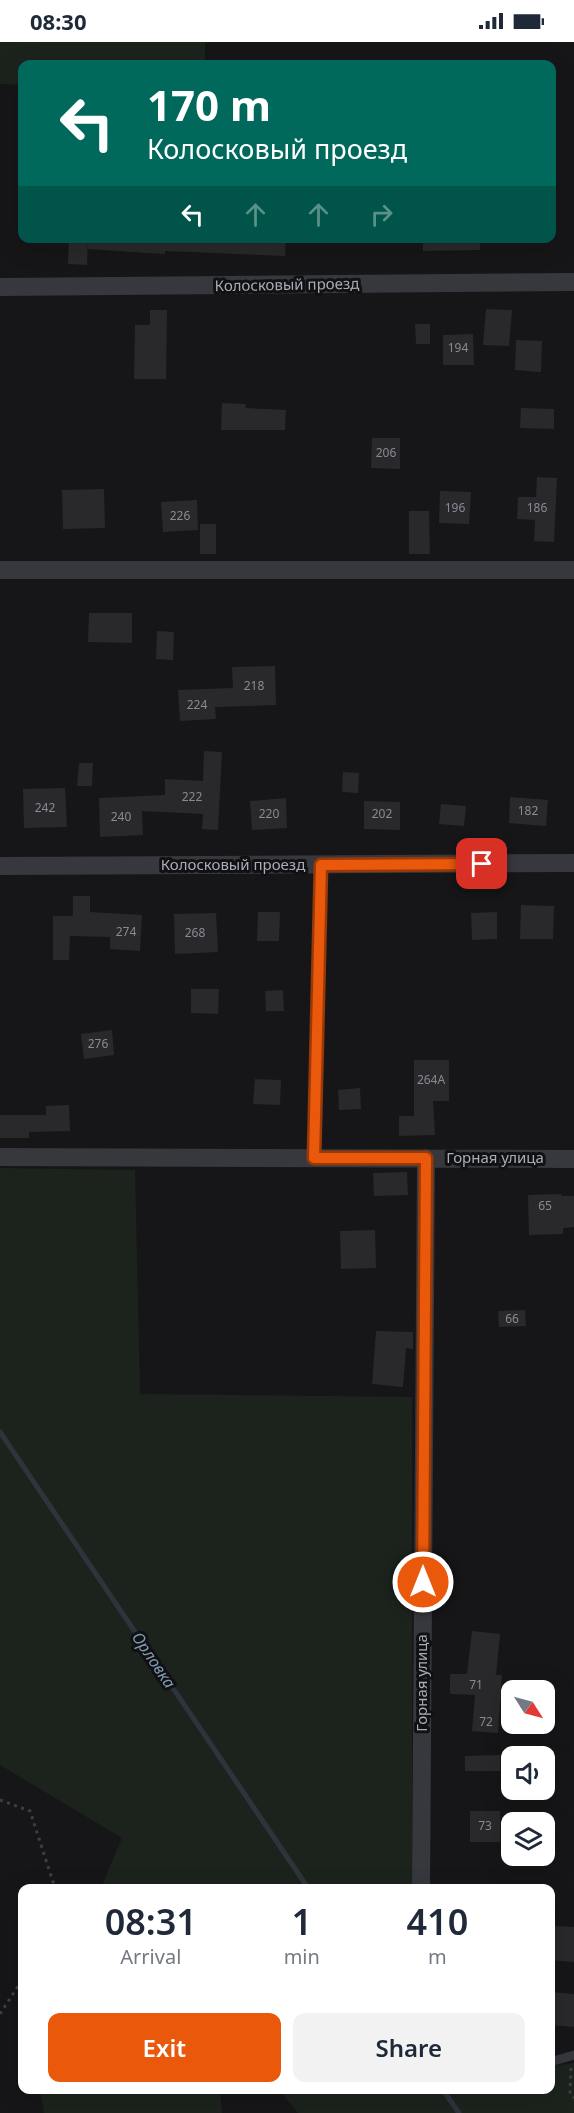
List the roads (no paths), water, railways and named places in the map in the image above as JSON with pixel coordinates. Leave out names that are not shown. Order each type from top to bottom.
[{"type":"street","name":"Колосковый проезд","points":[[0,287],[574,282]]},
{"type":"street","points":[[0,570],[574,570]]},
{"type":"street","name":"Колосковый проезд","points":[[0,866],[574,863]]},
{"type":"street","points":[[0,1157],[426,1158]]},
{"type":"street","name":"Горная улица","points":[[421,1884],[426,1158],[574,1159]]},
{"type":"lane","points":[[314,1158],[321,865]]},
{"type":"lane","points":[[555,2061],[573,2056]]},
{"type":"waterway","name":"Орловка","points":[[0,1432],[305,1884]]},
{"type":"waterway","name":"Орловка","points":[[446,2094],[459,2113]]}]
